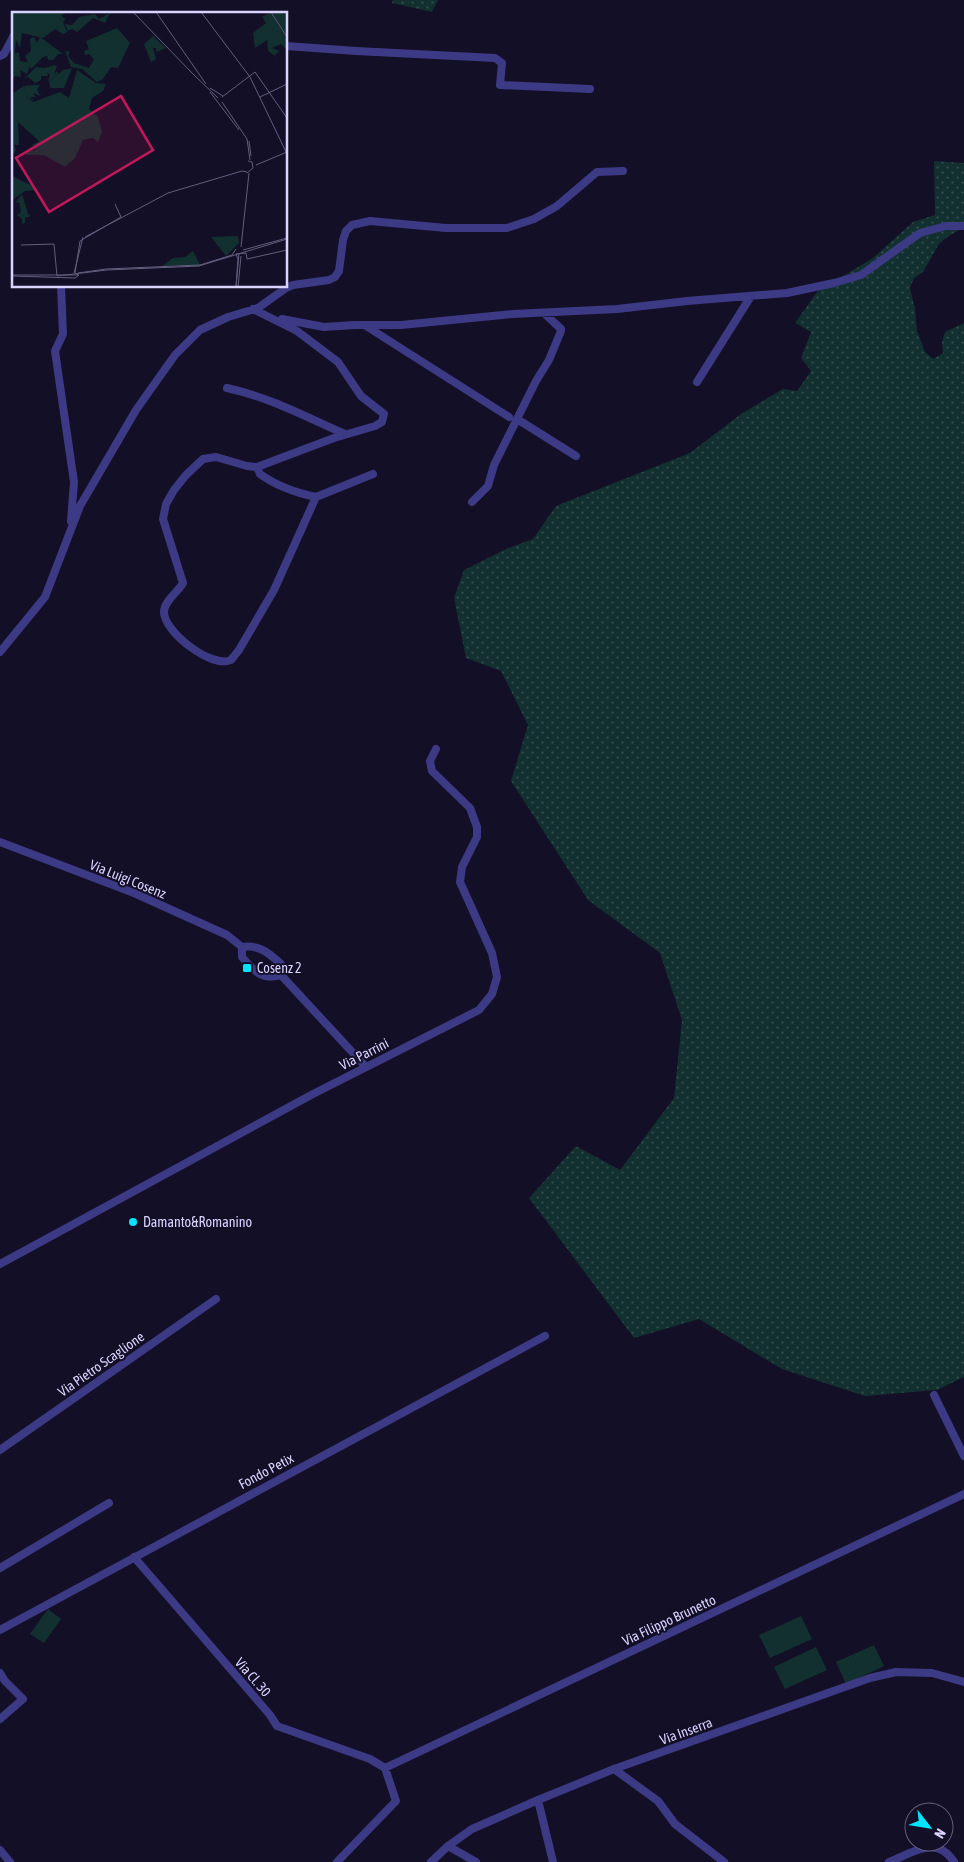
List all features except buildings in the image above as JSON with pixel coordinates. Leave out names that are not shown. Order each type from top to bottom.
[{"type":"street","points":[[0,56],[4,54],[12,39]]},
{"type":"street","points":[[288,46],[495,58],[502,63],[500,85],[590,89]]},
{"type":"street","points":[[0,652],[45,597],[80,506],[136,410],[175,355],[200,330],[228,317],[254,309],[293,285],[329,280],[335,277],[339,271],[346,230],[352,225],[370,220],[446,228],[507,228],[534,219],[557,206],[597,172],[623,171]]},
{"type":"street","points":[[266,315],[317,326],[401,325],[513,314],[617,309],[787,293],[856,277],[920,233],[946,226],[964,226]]},
{"type":"street","points":[[61,288],[63,334],[55,351],[74,482],[69,533]]},
{"type":"street","points":[[697,382],[751,296]]},
{"type":"street","points":[[254,309],[296,331],[338,362],[361,396],[384,414],[382,422],[257,467],[216,457],[203,459],[186,475],[166,504],[163,519],[183,583],[166,605],[164,611],[166,620],[172,630],[208,659],[225,663],[231,660],[239,650],[274,590],[316,497]]},
{"type":"street","points":[[472,502],[488,486],[494,464],[513,418],[549,360],[561,332],[561,329],[544,314]]},
{"type":"street","points":[[364,325],[576,456]]},
{"type":"street","points":[[227,388],[266,399],[345,434]]},
{"type":"street","points":[[257,467],[260,474],[271,481],[316,497],[374,474]]},
{"type":"street","name":"Via Parrini","points":[[0,1264],[210,1149],[479,1010],[492,994],[497,976],[492,953],[460,882],[462,867],[477,837],[477,827],[470,808],[432,771],[430,761],[436,749]]},
{"type":"street","name":"Via Luigi Cosenz","points":[[0,842],[134,893],[227,935],[242,947],[250,945],[266,951],[281,964],[281,975],[366,1067]]},
{"type":"street","points":[[242,947],[242,956],[253,971],[272,978],[281,975]]},
{"type":"street","name":"Via Pietro Scaglione","points":[[0,1450],[216,1299]]},
{"type":"street","name":"Fondo Petix","points":[[0,1630],[544,1336]]},
{"type":"street","points":[[934,1395],[964,1456]]},
{"type":"street","name":"Via Filippo Brunetto","points":[[385,1768],[964,1494]]},
{"type":"street","points":[[0,1568],[109,1502]]},
{"type":"street","name":"Via Cl. 30","points":[[134,1557],[270,1715],[277,1726],[370,1759],[385,1768]]},
{"type":"street","name":"Via Inserra","points":[[431,1862],[448,1846],[472,1829],[538,1800],[614,1770],[870,1678],[896,1672],[932,1673],[964,1682]]},
{"type":"street","points":[[0,1673],[4,1681],[23,1700],[0,1719]]},
{"type":"street","points":[[337,1862],[396,1801],[385,1768]]},
{"type":"street","points":[[614,1770],[658,1801],[674,1824],[724,1862]]},
{"type":"street","points":[[538,1800],[552,1862]]},
{"type":"street","points":[[448,1846],[470,1861]]},
{"type":"street","points":[[889,1862],[930,1846],[943,1849],[954,1862]]},
{"type":"street","points":[[0,1850],[10,1862]]},
{"type":"green space","points":[[393,0],[438,0],[432,12],[392,3]]},
{"type":"green space","points":[[934,161],[964,163],[964,227],[939,244],[923,272],[914,278],[910,288],[915,309],[917,331],[925,352],[933,359],[943,353],[942,342],[945,332],[964,323],[964,1377],[937,1390],[865,1396],[782,1369],[699,1319],[634,1338],[529,1198],[576,1146],[620,1170],[674,1098],[682,1020],[660,953],[588,900],[511,781],[528,725],[501,671],[466,658],[454,598],[464,570],[506,549],[533,539],[556,506],[690,453],[741,414],[783,389],[797,391],[811,371],[801,358],[811,332],[795,323],[817,292],[873,258],[913,222],[935,215]]},
{"type":"green space","points":[[48,1609],[61,1619],[44,1643],[30,1634]]},
{"type":"green space","points":[[801,1616],[812,1639],[770,1658],[759,1635]]},
{"type":"green space","points":[[874,1645],[884,1666],[846,1684],[836,1662]]},
{"type":"green space","points":[[816,1647],[827,1670],[785,1689],[774,1667]]},
{"type":"place","name":"Cosenz 2","points":[[247,968]]},
{"type":"place","name":"Damanto&Romanino","points":[[133,1222]]}]
